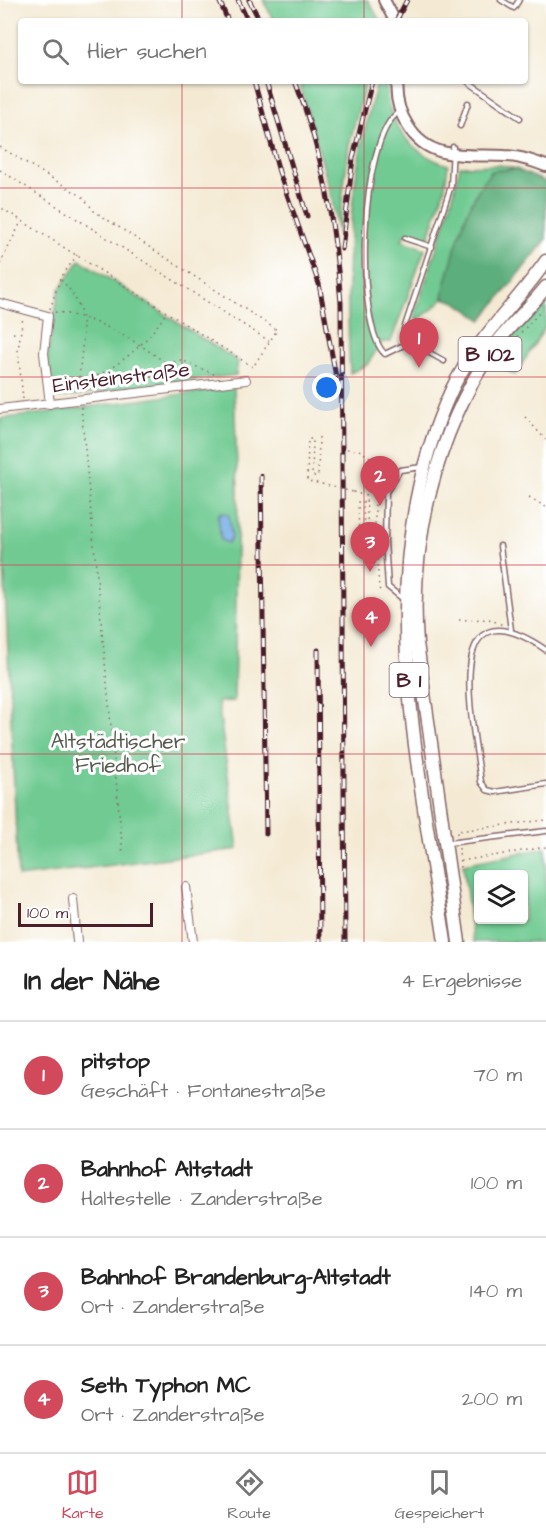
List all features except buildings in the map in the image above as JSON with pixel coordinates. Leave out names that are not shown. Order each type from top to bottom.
[{"type":"main road","name":"B 1","points":[[445,942],[412,720],[405,601],[408,538],[423,467],[453,386],[482,341],[546,261]]},
{"type":"main road","name":"B 102","points":[[445,844],[428,733],[414,603],[424,522],[432,484],[455,417],[465,397],[503,334],[546,287]]},
{"type":"main road","points":[[429,846],[445,844],[459,942]]},
{"type":"street","points":[[384,0],[393,18]]},
{"type":"street","points":[[397,84],[400,112],[412,133],[432,149],[509,156],[546,166]]},
{"type":"street","points":[[0,303],[48,316],[44,353],[50,404]]},
{"type":"street","name":"Einsteinstraße","points":[[0,409],[246,380]]},
{"type":"street","points":[[186,887],[193,942]]},
{"type":"street","points":[[73,899],[77,942]]},
{"type":"lane","points":[[501,0],[514,9],[519,0]]},
{"type":"lane","points":[[471,84],[520,117]]},
{"type":"lane","points":[[460,126],[468,103]]},
{"type":"lane","points":[[400,112],[390,119],[377,148],[366,205],[365,245],[369,306],[379,349],[385,354],[410,342]]},
{"type":"lane","points":[[444,362],[410,342],[404,329],[451,186],[453,151]]},
{"type":"lane","points":[[405,238],[432,247]]},
{"type":"lane","points":[[405,601],[388,587],[386,500],[389,485],[400,470],[423,467]]},
{"type":"lane","points":[[500,546],[511,630]]},
{"type":"lane","points":[[546,650],[511,630],[482,635],[469,656],[471,702],[481,782],[487,790],[495,792],[546,784]]},
{"type":"lane","points":[[445,844],[546,831]]},
{"type":"path","points":[[0,147],[83,196],[94,211],[277,330],[253,367],[0,207]]},
{"type":"path","points":[[0,170],[270,341]]},
{"type":"path","points":[[0,264],[22,220]]},
{"type":"path","points":[[77,255],[60,279],[49,311],[83,318],[141,345],[167,364],[181,360],[214,374]]},
{"type":"path","points":[[60,279],[79,303],[83,318],[80,401],[123,854]]},
{"type":"path","points":[[495,366],[542,309]]},
{"type":"path","points":[[23,399],[18,350],[25,310]]},
{"type":"path","points":[[48,394],[80,385],[108,372],[154,332],[166,312]]},
{"type":"path","points":[[13,333],[20,334]]},
{"type":"path","points":[[525,417],[546,440]]},
{"type":"path","points":[[319,437],[318,476],[312,476],[314,439],[308,439],[307,481],[366,496],[368,535],[364,536],[363,501],[358,502],[359,542],[375,540]]},
{"type":"path","points":[[346,449],[359,450],[374,460],[375,540],[379,589]]},
{"type":"path","points":[[530,497],[546,507]]},
{"type":"path","points":[[375,501],[386,500]]},
{"type":"path","points":[[459,620],[489,619],[511,630]]},
{"type":"path","points":[[457,831],[546,820]]},
{"type":"path","points":[[460,861],[546,847]]},
{"type":"green space","points":[[263,0],[368,0],[378,18],[272,18]]},
{"type":"green space","points":[[300,84],[365,84],[349,145],[338,234],[331,194]]},
{"type":"green space","points":[[377,84],[386,84],[390,110],[402,134],[422,153],[448,165],[445,187],[428,240],[405,234],[402,240],[425,249],[391,342],[382,342],[367,365],[350,373],[348,262],[350,225],[360,153]]},
{"type":"green space","points":[[500,165],[516,169],[492,171],[482,185],[467,215],[444,296],[436,306],[417,321],[414,316],[450,207],[460,166]]},
{"type":"green space","points":[[516,169],[546,182],[546,240],[482,320],[456,302],[443,298],[445,285],[468,211],[482,183],[492,171]]},
{"type":"green space","points":[[80,260],[238,361],[236,375],[56,398],[47,362],[48,353],[59,290]]},
{"type":"green space","points":[[546,293],[546,326],[515,375],[491,361]]},
{"type":"green space","name":"Altstädtischer Friedhof","points":[[234,387],[238,494],[234,701],[218,702],[238,849],[18,877],[0,474],[0,419]],"holes":[[[219,514],[228,514],[232,537],[221,540]]]},
{"type":"green space","points":[[546,848],[546,942],[473,942],[463,864]]},
{"type":"water","points":[[222,512],[229,515],[232,537],[228,543],[221,540],[218,517]]},
{"type":"railway","points":[[219,0],[227,18]]},
{"type":"railway","points":[[238,0],[247,18]]},
{"type":"railway","points":[[249,0],[258,18]]},
{"type":"railway","points":[[398,18],[407,0]]},
{"type":"railway","points":[[255,84],[279,172],[319,284],[336,377]]},
{"type":"railway","points":[[267,84],[307,216]]},
{"type":"railway","points":[[296,84],[313,135],[326,190],[341,303],[345,942]]},
{"type":"railway","points":[[342,249],[353,158],[371,84]]},
{"type":"railway","points":[[261,476],[266,834]]},
{"type":"railway","points":[[318,650],[320,942]]},
{"type":"place","name":"pitstop","points":[[419,368]]},
{"type":"place","name":"Bahnhof Altstadt","points":[[380,506]]},
{"type":"place","name":"Bahnhof Brandenburg-Altstadt","points":[[370,572]]},
{"type":"place","name":"Seth Typhon MC","points":[[371,647]]}]
